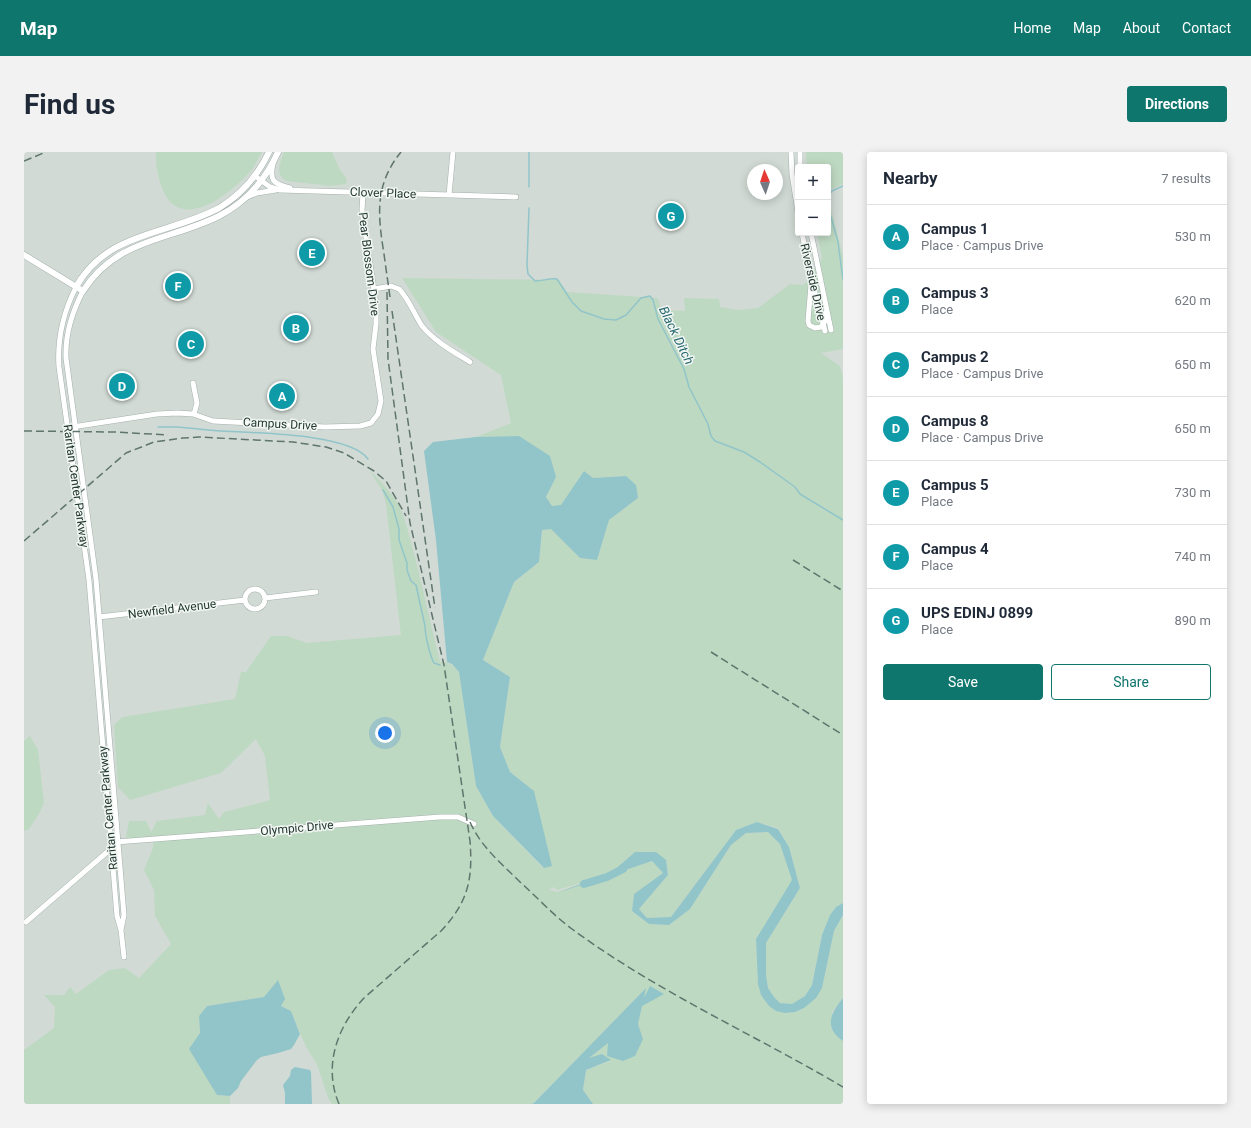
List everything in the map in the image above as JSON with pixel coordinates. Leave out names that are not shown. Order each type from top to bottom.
[{"type":"street","name":"Raritan Center Parkway","points":[[124,957],[121,930],[117,916],[110,842],[89,580],[60,375],[59,346],[64,317],[76,287],[91,267],[102,257],[114,248],[132,239],[213,210],[226,203],[239,193],[255,176],[269,152]]},
{"type":"street","name":"Raritan Center Parkway","points":[[121,930],[124,915],[96,574],[66,365],[66,345],[70,322],[83,291],[99,271],[113,259],[138,245],[211,220],[225,213],[243,200],[261,181],[274,162],[278,152]]},
{"type":"street","points":[[450,195],[453,152]]},
{"type":"street","points":[[791,152],[792,174],[796,200]]},
{"type":"street","points":[[800,152],[800,164]]},
{"type":"street","points":[[274,162],[272,175],[273,180],[276,183],[285,187],[307,191]]},
{"type":"street","name":"Clover Place","points":[[255,176],[272,188],[283,190],[516,197]]},
{"type":"street","points":[[243,200],[257,193],[283,190]]},
{"type":"street","name":"Pear Blossom Drive","points":[[363,193],[362,211],[376,304],[376,324],[373,348],[380,404],[377,417],[367,425]]},
{"type":"street","name":"Riverside Drive","points":[[803,236],[810,274],[825,331]]},
{"type":"street","name":"Riverside Drive","points":[[812,236],[831,330]]},
{"type":"street","points":[[24,255],[83,291]]},
{"type":"street","points":[[810,274],[811,296],[808,323],[810,327],[815,328],[823,325],[826,318],[826,308]]},
{"type":"street","points":[[374,289],[390,286],[399,289],[428,332],[470,362]]},
{"type":"street","points":[[193,383],[197,403],[194,414]]},
{"type":"street","name":"Campus Drive","points":[[68,428],[167,413],[194,414],[213,421],[325,427],[367,425]]},
{"type":"street","name":"Newfield Avenue","points":[[99,617],[245,600],[247,593],[254,589],[261,591],[265,598]]},
{"type":"street","points":[[245,600],[249,608],[256,610],[263,606],[265,598],[316,592]]},
{"type":"street","name":"Olympic Drive","points":[[110,842],[440,816],[458,817],[474,824]]},
{"type":"street","points":[[26,922],[118,842]]},
{"type":"shaded area","points":[[24,152],[843,152],[843,1104],[24,1104]]},
{"type":"green space","points":[[156,152],[262,152],[253,168],[233,188],[221,198],[207,205],[194,209],[181,208],[170,202],[159,179],[156,166]]},
{"type":"green space","points":[[284,152],[332,152],[339,168],[346,178],[346,184],[330,186],[287,181],[280,175],[279,172]]},
{"type":"green space","points":[[806,152],[843,152],[843,184],[831,190],[831,164],[807,164]]},
{"type":"green space","points":[[831,209],[843,256],[843,349],[821,353],[840,366],[843,377],[843,903],[836,907],[830,915],[822,935],[812,985],[805,996],[792,1004],[780,1003],[768,988],[766,975],[766,943],[800,888],[789,847],[778,828],[757,822],[736,830],[671,917],[647,918],[639,909],[668,875],[666,860],[635,852],[621,866],[605,876],[557,890],[554,887],[549,890],[557,892],[652,861],[663,873],[634,894],[632,911],[649,924],[669,925],[690,909],[731,845],[746,833],[768,832],[780,844],[792,880],[756,939],[758,984],[785,1013],[795,1012],[804,1008],[822,988],[834,931],[843,915],[843,998],[832,1012],[838,1037],[843,1041],[843,1104],[593,1104],[583,1090],[586,1070],[611,1061],[588,1059],[608,1042],[643,1039],[638,1024],[645,989],[534,1103],[531,1104],[332,1104],[328,1098],[317,1064],[306,1047],[291,1011],[264,997],[207,1006],[199,1016],[200,1033],[217,1095],[230,1096],[230,1104],[24,1104],[24,1050],[54,1028],[55,1007],[44,995],[64,995],[70,987],[76,994],[109,970],[125,968],[139,978],[171,944],[155,916],[154,890],[144,870],[153,848],[153,842],[125,843],[129,821],[146,821],[151,832],[157,821],[205,815],[208,803],[219,819],[224,812],[270,800],[265,756],[256,739],[221,773],[130,800],[118,787],[114,725],[122,717],[235,699],[241,672],[246,672],[271,636],[287,636],[307,643],[401,635],[386,504],[383,492],[370,471],[382,482],[392,495],[403,516],[414,553],[440,662],[451,664],[459,672],[476,786],[493,816],[543,868],[534,791],[510,772],[500,747],[510,677],[483,660],[514,582],[539,562],[542,530],[551,528],[580,558],[597,559],[609,520],[638,498],[626,476],[593,478],[584,471],[561,506],[552,506],[546,497],[556,477],[519,436],[476,437],[511,423],[501,375],[436,332],[402,278],[559,280],[567,292],[658,298],[661,310],[685,311],[684,298],[719,299],[720,307],[738,310],[758,308],[790,284],[804,285],[822,258],[818,236],[831,236]]},
{"type":"green space","points":[[30,736],[38,750],[44,803],[29,829],[24,831],[24,741]]},
{"type":"water","points":[[519,436],[550,456],[556,477],[546,497],[552,506],[561,505],[584,471],[593,478],[626,476],[636,485],[638,498],[609,520],[597,560],[580,558],[551,529],[542,530],[539,562],[514,582],[483,660],[510,677],[500,747],[510,772],[534,791],[552,866],[544,868],[493,816],[476,786],[459,672],[452,664],[447,662],[436,540],[424,451],[433,442],[476,437]]},
{"type":"water","points":[[757,822],[778,829],[789,847],[800,888],[766,943],[766,975],[768,988],[780,1003],[792,1004],[805,996],[812,985],[822,935],[830,915],[836,907],[843,903],[843,915],[834,931],[822,988],[816,998],[804,1008],[795,1012],[785,1013],[776,1011],[769,1006],[761,995],[758,984],[756,939],[792,880],[780,844],[768,832],[746,833],[731,845],[690,909],[669,925],[649,924],[632,911],[634,894],[663,873],[652,861],[557,893],[612,872],[635,852],[656,852],[666,860],[668,875],[639,909],[647,918],[671,917],[736,830]]},
{"type":"water","points":[[278,980],[285,999],[281,1006],[291,1011],[300,1034],[291,1049],[261,1057],[257,1060],[241,1081],[238,1088],[230,1096],[217,1095],[189,1049],[200,1033],[199,1016],[207,1006],[264,997]]},
{"type":"water","points":[[650,986],[664,994],[642,1006],[638,1024],[643,1039],[635,1056],[623,1061],[607,1056],[608,1043],[589,1058],[602,1054],[611,1060],[586,1070],[583,1090],[593,1104],[531,1104],[534,1103],[646,988],[644,998]]},
{"type":"water","points":[[843,998],[843,1041],[833,1030],[831,1020],[835,1009]]},
{"type":"water","points":[[295,1067],[310,1070],[311,1072],[312,1104],[285,1104],[283,1085],[290,1076],[291,1070]]},
{"type":"waterway","name":"Black Ditch","points":[[529,152],[529,187]]},
{"type":"waterway","points":[[829,200],[828,196],[832,191],[843,186]]},
{"type":"waterway","name":"Black Ditch","points":[[529,208],[527,265],[528,274],[535,281],[557,279],[572,302],[581,311],[604,319],[616,320],[626,315],[641,298],[650,296],[653,300],[658,319],[684,369],[689,387],[708,424],[711,436],[715,441],[744,452],[795,487],[800,494],[843,520]]},
{"type":"waterway","points":[[831,217],[838,242],[843,280]]},
{"type":"waterway","points":[[158,427],[277,434],[322,439],[358,450],[368,459]]},
{"type":"waterway","points":[[383,490],[393,507],[399,529],[399,540],[407,563],[407,570],[411,581],[416,585],[431,656],[434,663],[440,665]]},
{"type":"waterway","points":[[584,884],[607,877],[623,869]]},
{"type":"railway","points":[[24,161],[46,152]]},
{"type":"railway","points":[[390,297],[380,227],[380,201],[386,177],[392,164],[401,152]]},
{"type":"railway","points":[[339,1104],[334,1090],[332,1075],[333,1061],[335,1048],[346,1021],[364,998],[441,931],[450,920],[463,900],[467,890],[471,867],[470,841],[444,665],[410,523],[388,359],[387,292]]},
{"type":"railway","points":[[392,311],[435,608]]},
{"type":"railway","points":[[24,431],[115,432],[168,435]]},
{"type":"railway","points":[[24,541],[126,453],[154,442],[183,438],[199,437],[293,442],[326,447],[344,453],[374,471],[386,481],[406,516]]},
{"type":"railway","points":[[793,560],[843,591]]},
{"type":"railway","points":[[711,652],[843,735]]},
{"type":"railway","points":[[470,822],[480,839],[492,854],[520,882],[572,929],[604,951],[671,992],[843,1087]]},
{"type":"place","name":"UPS EDINJ 0899","points":[[671,216]]},
{"type":"place","name":"Campus 5","points":[[312,253]]},
{"type":"place","name":"Campus 4","points":[[178,286]]},
{"type":"place","name":"Campus 3","points":[[296,328]]},
{"type":"place","name":"Campus 2","points":[[191,344]]},
{"type":"place","name":"Campus 8","points":[[122,386]]},
{"type":"place","name":"Campus 1","points":[[282,396]]}]
